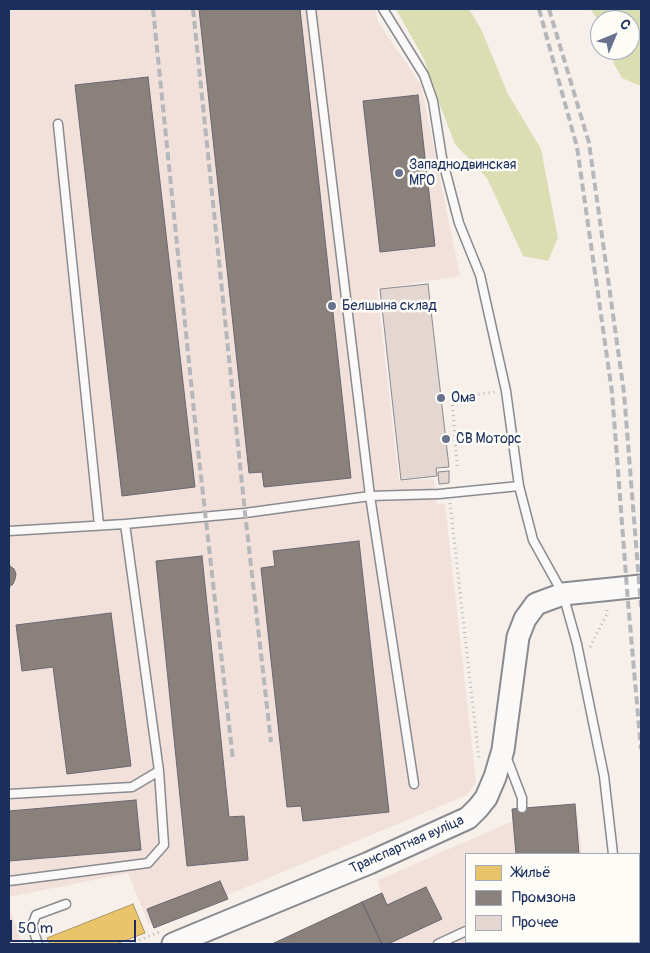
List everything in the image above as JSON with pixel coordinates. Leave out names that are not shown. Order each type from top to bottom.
[{"type":"main road","name":"Транспартная вуліца","points":[[168,937],[369,863],[468,818],[486,798],[503,750],[518,637],[524,619],[536,604],[563,594],[641,586]]},
{"type":"lane","points":[[310,9],[370,496],[414,784]]},
{"type":"lane","points":[[383,9],[424,75],[433,101],[442,158],[459,223],[480,275],[506,391],[519,486],[533,540],[563,594],[577,644],[604,776],[613,853]]},
{"type":"lane","points":[[58,124],[99,525]]},
{"type":"lane","points":[[9,531],[125,524],[245,512],[370,496],[449,493],[519,486]]},
{"type":"lane","points":[[9,881],[148,863],[164,845],[159,771],[125,524]]},
{"type":"lane","points":[[503,750],[522,798],[522,808]]},
{"type":"lane","points":[[9,794],[132,787],[159,771]]},
{"type":"lane","points":[[38,944],[32,926],[36,915],[66,904]]},
{"type":"lane","points":[[438,944],[465,931]]},
{"type":"path","points":[[457,466],[452,398],[506,391]]},
{"type":"path","points":[[449,493],[480,763]]},
{"type":"path","points":[[581,664],[607,614],[606,605]]},
{"type":"path","points":[[130,944],[168,937]]},
{"type":"shaded area","points":[[9,9],[375,9],[378,22],[421,85],[460,276],[377,289],[399,481],[434,479],[437,504],[445,504],[476,782],[467,795],[225,896],[149,925],[128,873],[9,897]]},
{"type":"shaded area","points":[[576,804],[582,853],[465,853],[465,943],[593,944],[273,944],[381,893],[378,880],[513,821],[512,809]]},
{"type":"shaded area","points":[[9,906],[22,944],[9,944]]},
{"type":"green space","points":[[396,9],[469,9],[481,29],[508,94],[541,149],[558,238],[548,261],[523,256],[487,178],[455,144],[424,59]]},
{"type":"green space","points":[[641,9],[641,86],[622,78],[613,60],[640,60],[640,10],[591,10]]},
{"type":"building: Жильё","points":[[133,904],[145,933],[116,944],[50,944],[47,938]]},
{"type":"building: Промзона","points":[[199,9],[300,9],[351,478],[264,487],[262,472],[249,473]]},
{"type":"building: Промзона","points":[[148,77],[195,487],[122,496],[75,85]]},
{"type":"building: Промзона","name":"Западнодвинская МРО","points":[[418,95],[435,246],[380,252],[363,101]]},
{"type":"building: Промзона","points":[[359,541],[389,812],[303,821],[301,806],[287,807],[261,568],[275,566],[273,551]]},
{"type":"building: Промзона","points":[[202,556],[229,817],[244,816],[248,860],[187,866],[156,561]]},
{"type":"building: Промзона","points":[[9,565],[16,574],[13,584],[9,587]]},
{"type":"building: Промзона","points":[[111,613],[131,766],[67,774],[53,667],[22,671],[16,625]]},
{"type":"building: Промзона","points":[[136,800],[141,850],[9,861],[9,811]]},
{"type":"building: Промзона","points":[[575,804],[579,853],[516,853],[512,809]]},
{"type":"building: Промзона","points":[[220,881],[228,899],[154,928],[147,909]]},
{"type":"building: Промзона","points":[[426,887],[442,919],[388,944],[382,944],[362,902],[382,893],[387,905]]},
{"type":"building: Промзона","points":[[362,902],[382,944],[272,944]]},
{"type":"building: Промзона","points":[[568,943],[592,943],[592,944]]},
{"type":"building: Прочее","points":[[428,284],[449,467],[436,468],[437,476],[401,480],[380,289]]},
{"type":"building: Прочее","points":[[449,471],[449,483],[439,484],[438,472]]},
{"type":"railway","points":[[153,9],[197,441],[233,760]]},
{"type":"railway","points":[[193,9],[245,513],[271,742]]},
{"type":"railway","points":[[539,9],[577,147],[612,392],[641,749]]},
{"type":"railway","points":[[549,9],[589,143],[624,393],[641,607]]},
{"type":"place","name":"Западнодвинская МРО","points":[[399,173]]},
{"type":"place","name":"Белшына склад","points":[[332,306]]},
{"type":"place","name":"Ома","points":[[441,398]]},
{"type":"place","name":"СВ Моторс","points":[[446,439]]}]
